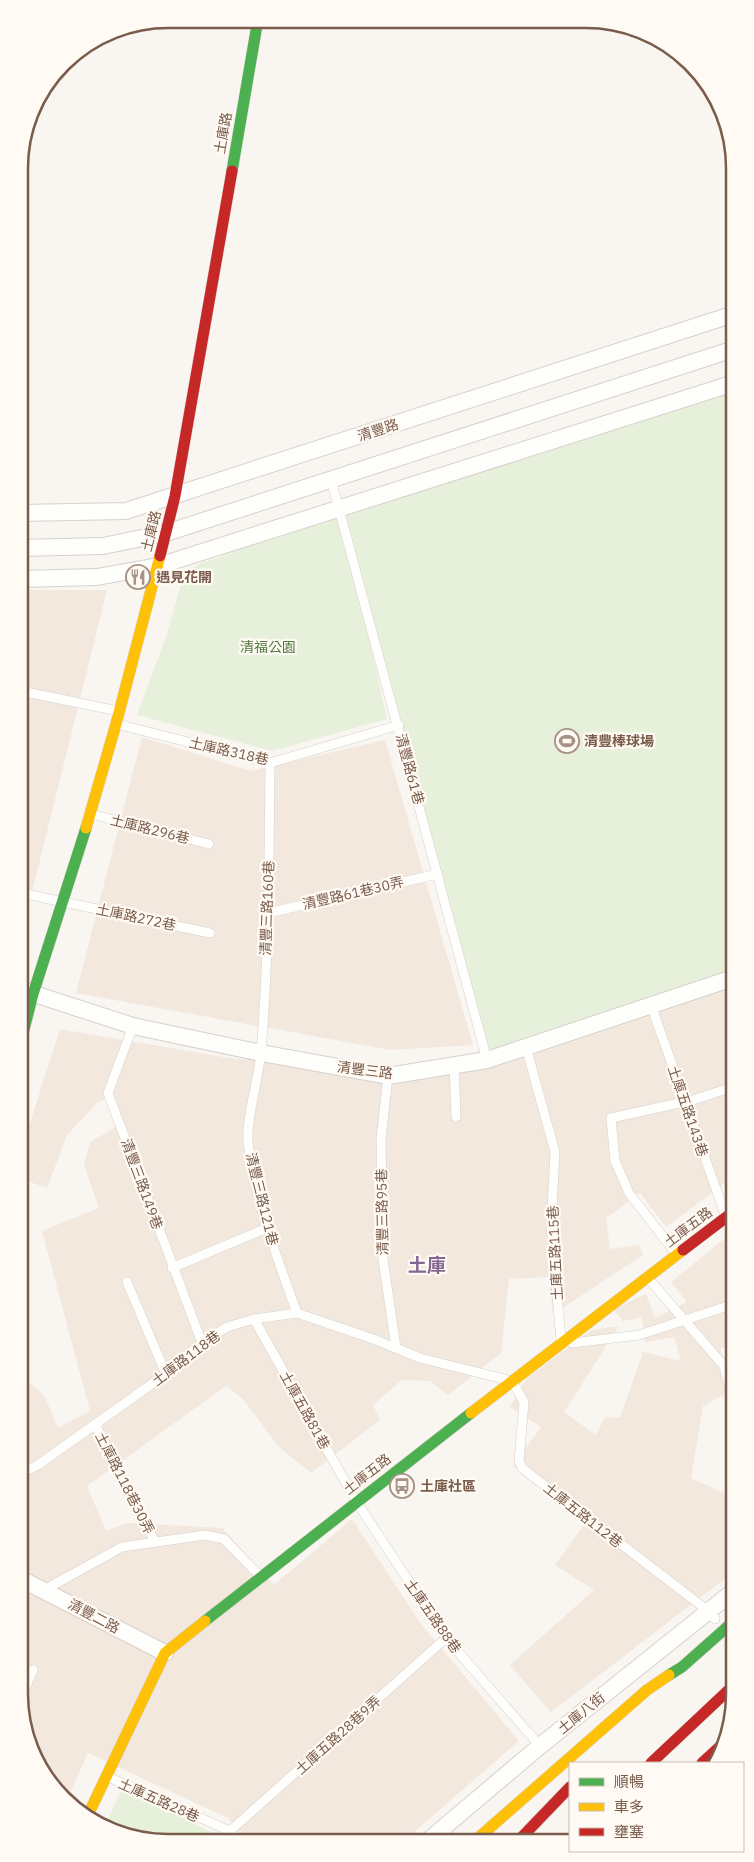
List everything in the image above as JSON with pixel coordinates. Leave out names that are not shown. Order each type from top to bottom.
[{"type":"main road","name":"土庫路","points":[[28,989],[62,902],[90,814],[120,711],[175,496],[256,28]]},
{"type":"main road","name":"土庫五路","points":[[90,1811],[165,1653],[356,1501],[726,1217]]},
{"type":"main road","points":[[483,1834],[647,1690],[682,1667],[726,1628]]},
{"type":"main road","points":[[655,1700],[682,1667]]},
{"type":"main road","points":[[652,1762],[726,1692]]},
{"type":"main road","points":[[703,1762],[714,1752]]},
{"type":"main road","points":[[525,1834],[569,1788]]},
{"type":"street","name":"清豐路","points":[[28,513],[126,511],[726,317]]},
{"type":"street","points":[[28,548],[103,546],[166,533],[726,352]]},
{"type":"street","points":[[28,579],[106,576],[158,566],[726,386]]},
{"type":"street","name":"清豐三路","points":[[28,992],[133,1026],[261,1053],[388,1076],[487,1060],[726,980]]},
{"type":"street","name":"清豐二路","points":[[28,1582],[165,1653]]},
{"type":"street","name":"土庫八街","points":[[436,1834],[540,1746],[711,1615],[726,1599]]},
{"type":"lane","name":"清豐路61巷","points":[[331,479],[399,725],[487,1060]]},
{"type":"lane","points":[[28,692],[120,711]]},
{"type":"lane","name":"土庫路318巷","points":[[116,724],[270,763],[399,725]]},
{"type":"lane","name":"清豐三路160巷","points":[[261,1053],[268,913],[270,763]]},
{"type":"lane","name":"土庫路296巷","points":[[90,814],[209,844]]},
{"type":"lane","name":"清豐路61巷30弄","points":[[268,913],[438,874]]},
{"type":"lane","name":"土庫路272巷","points":[[28,895],[210,933]]},
{"type":"lane","name":"土庫五路143巷","points":[[651,1005],[684,1102],[726,1204]]},
{"type":"lane","name":"清豐三路149巷","points":[[133,1026],[108,1094],[172,1268],[202,1343]]},
{"type":"lane","name":"土庫五路115巷","points":[[526,1047],[555,1152],[551,1227],[561,1344]]},
{"type":"lane","name":"清豐三路121巷","points":[[261,1053],[248,1139],[252,1166],[267,1228],[297,1313]]},
{"type":"lane","points":[[454,1065],[456,1117]]},
{"type":"lane","name":"清豐三路95巷","points":[[388,1076],[381,1139],[383,1259],[396,1348]]},
{"type":"lane","points":[[677,1254],[629,1193],[615,1161],[611,1118],[684,1102],[726,1089]]},
{"type":"lane","points":[[172,1268],[267,1228]]},
{"type":"lane","points":[[647,1277],[724,1366],[726,1374]]},
{"type":"lane","points":[[127,1282],[165,1372]]},
{"type":"lane","points":[[561,1344],[638,1335],[726,1307]]},
{"type":"lane","name":"土庫路118巷","points":[[28,1470],[38,1465],[96,1424],[202,1343],[227,1327],[254,1319],[297,1313],[339,1326],[420,1358],[512,1380]]},
{"type":"lane","name":"土庫五路81巷","points":[[254,1319],[356,1501]]},
{"type":"lane","name":"土庫五路112巷","points":[[512,1380],[524,1402],[520,1460],[522,1468],[711,1615]]},
{"type":"lane","name":"土庫路118巷30弄","points":[[96,1424],[155,1542]]},
{"type":"lane","name":"土庫五路88巷","points":[[356,1501],[446,1638],[540,1746]]},
{"type":"lane","points":[[44,1590],[122,1547],[205,1535],[224,1539],[260,1576]]},
{"type":"lane","name":"土庫五路28巷9弄","points":[[230,1831],[446,1638]]},
{"type":"lane","points":[[28,1682],[33,1670]]},
{"type":"lane","name":"土庫五路28巷","points":[[106,1776],[230,1831],[232,1834]]},
{"type":"shaded area","points":[[28,590],[107,590],[28,908]]},
{"type":"shaded area","points":[[142,737],[251,771],[385,740],[473,1045],[390,1050],[76,993]]},
{"type":"shaded area","points":[[726,988],[726,1182],[666,1227],[640,1193],[606,1218],[610,1249],[639,1245],[643,1255],[553,1314],[549,1277],[509,1279],[501,1353],[448,1395],[430,1381],[402,1380],[373,1405],[380,1420],[311,1473],[279,1447],[242,1398],[226,1386],[87,1486],[106,1531],[128,1523],[222,1528],[274,1585],[352,1519],[421,1624],[519,1741],[412,1834],[241,1834],[228,1818],[88,1753],[69,1795],[46,1765],[32,1731],[29,1713],[28,1382],[44,1395],[58,1428],[90,1411],[42,1231],[99,1208],[84,1165],[90,1142],[116,1127],[106,1099],[98,1102],[67,1135],[47,1188],[28,1181],[28,1129],[60,1029],[229,1058],[398,1079]]},
{"type":"shaded area","points":[[726,1237],[726,1347],[720,1348],[726,1366],[726,1393],[703,1406],[691,1478],[726,1494],[726,1578],[551,1712],[510,1665],[594,1590],[555,1565],[586,1522],[513,1466],[541,1427],[510,1407],[526,1379],[592,1330],[619,1326],[564,1412],[596,1435],[605,1417],[620,1418],[643,1352],[681,1361],[674,1337],[645,1342],[642,1317],[623,1321],[613,1309],[646,1294],[655,1318],[687,1302],[671,1282]]},
{"type":"green space","name":"清豐棒球場","points":[[726,393],[726,976],[487,1060],[344,527],[387,719],[272,751],[137,715],[167,634],[184,573],[201,563],[220,557],[339,507]]},
{"type":"green space","points":[[122,1788],[215,1834],[140,1832],[107,1821]]},
{"type":"traffic: fast","points":[[232,171],[256,28]]},
{"type":"traffic: fast","points":[[28,1014],[86,828]]},
{"type":"traffic: fast","points":[[205,1621],[471,1413]]},
{"type":"traffic: fast","points":[[669,1675],[682,1667],[726,1628]]},
{"type":"traffic: slow","points":[[86,828],[116,724],[160,556]]},
{"type":"traffic: slow","points":[[471,1413],[683,1250]]},
{"type":"traffic: slow","points":[[90,1811],[165,1653],[205,1621]]},
{"type":"traffic: slow","points":[[483,1834],[647,1690],[669,1675]]},
{"type":"traffic: jam","points":[[160,556],[175,496],[232,171]]},
{"type":"traffic: jam","points":[[683,1250],[726,1217]]},
{"type":"traffic: jam","points":[[652,1762],[726,1692]]},
{"type":"traffic: jam","points":[[703,1762],[714,1752]]},
{"type":"traffic: jam","points":[[525,1834],[569,1788]]},
{"type":"place","name":"遇見花開","points":[[138,577]]},
{"type":"place","name":"清豐棒球場","points":[[567,741]]},
{"type":"place","name":"土庫社區","points":[[402,1486]]},
{"type":"district","name":"土庫","points":[[427,1265]]},
{"type":"park label","name":"清福公園","points":[[268,647]]}]
